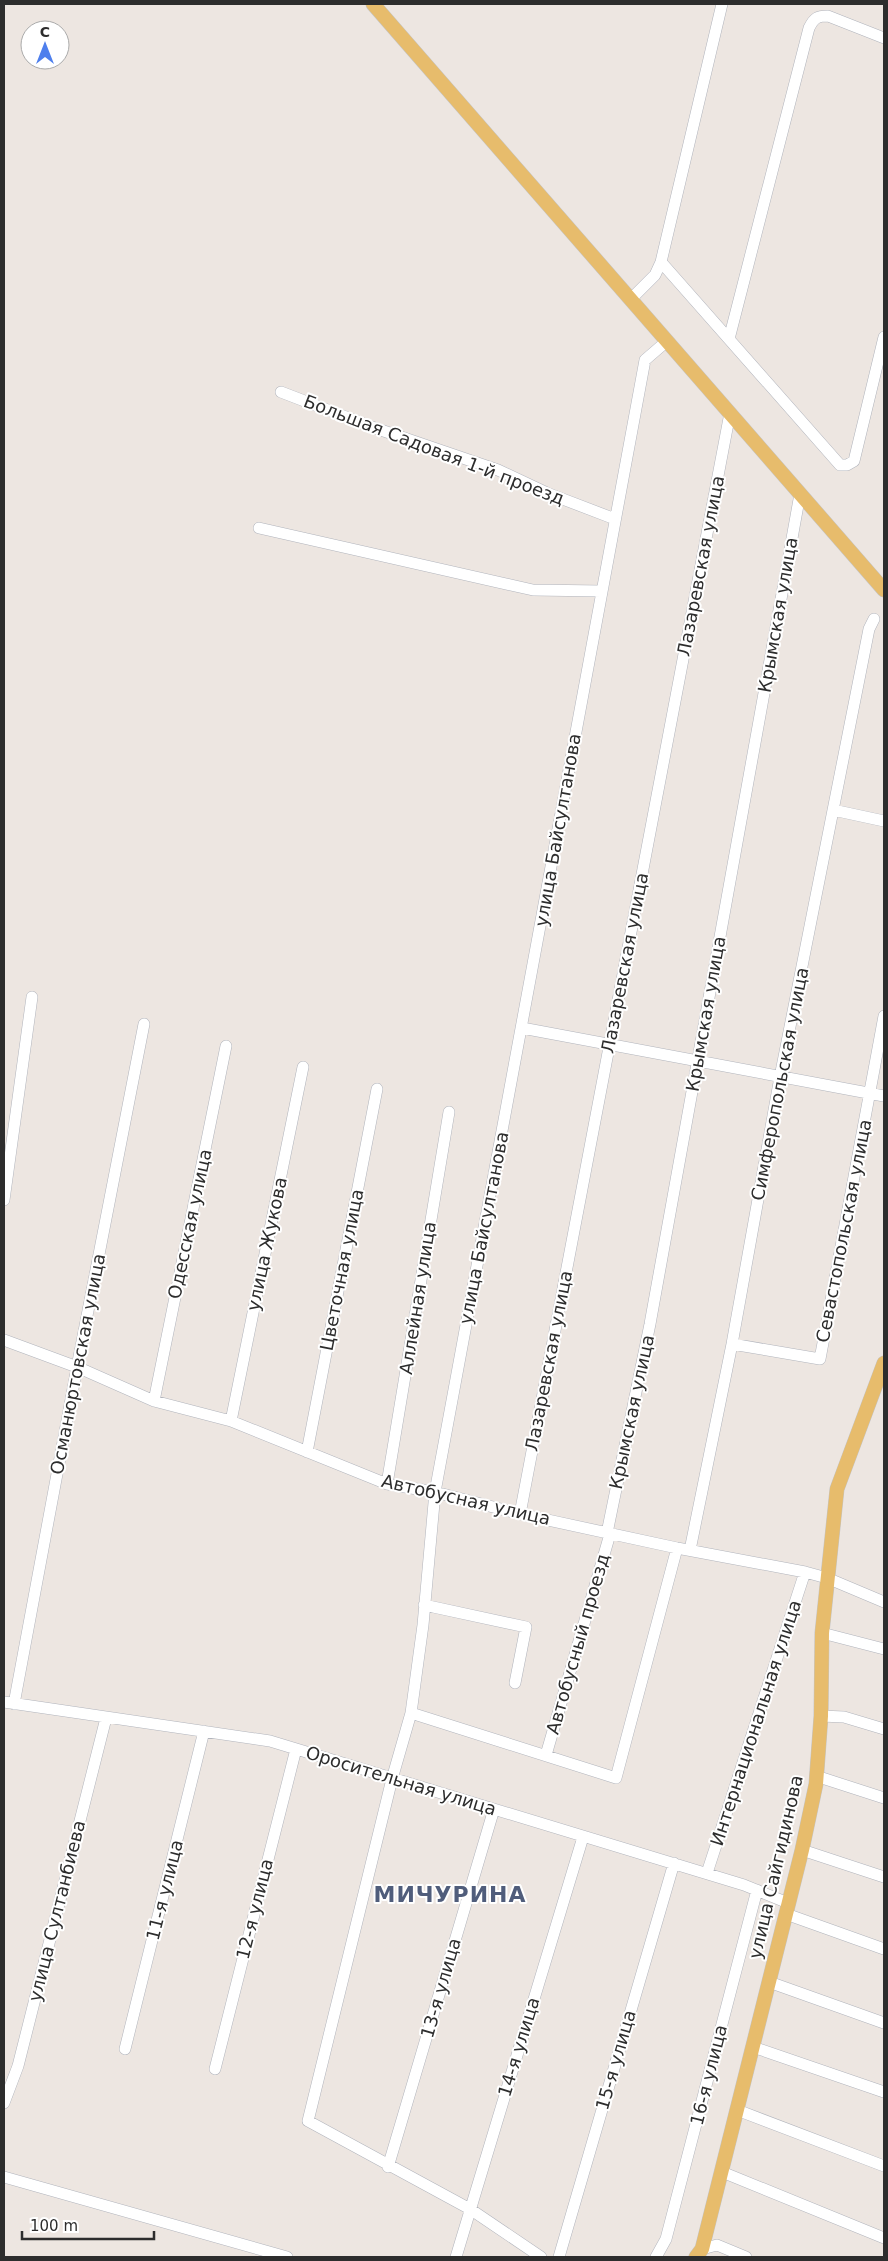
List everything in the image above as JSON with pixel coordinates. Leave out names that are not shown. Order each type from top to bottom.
[{"type":"main road","points":[[373,4],[884,590]]},
{"type":"main road","name":"улица Сайгидинова","points":[[699,2253],[722,2172],[802,1850],[816,1784],[821,1716],[822,1632],[836,1489],[884,1363]]},
{"type":"street","points":[[631,299],[655,275],[661,262],[722,4]]},
{"type":"street","points":[[729,339],[809,28],[813,19],[819,16],[828,16],[884,38]]},
{"type":"street","points":[[661,262],[840,465],[847,465],[854,461],[884,337]]},
{"type":"street","name":"улица Байсултанова","points":[[388,2167],[308,2121],[392,1779],[411,1713],[423,1624],[435,1492],[601,591],[645,360],[667,341]]},
{"type":"street","name":"Большая Садовая 1-й проезд","points":[[281,392],[355,421],[498,470],[547,493],[615,519]]},
{"type":"street","name":"Лазаревская улица","points":[[520,1514],[730,413]]},
{"type":"street","name":"Крымская улица","points":[[609,1533],[650,1324],[800,494]]},
{"type":"street","points":[[259,528],[533,590],[601,591]]},
{"type":"street","name":"Симферопольская улица","points":[[690,1550],[732,1344],[780,1076],[869,629],[874,619]]},
{"type":"street","points":[[833,810],[884,821]]},
{"type":"street","points":[[4,1200],[32,997]]},
{"type":"street","name":"Севастопольская улица","points":[[732,1344],[820,1358],[884,1016]]},
{"type":"street","name":"Османюртовская улица","points":[[9,1703],[144,1024]]},
{"type":"street","points":[[522,1028],[884,1096]]},
{"type":"street","name":"Одесская улица","points":[[154,1401],[226,1046]]},
{"type":"street","name":"улица Жукова","points":[[231,1421],[303,1067]]},
{"type":"street","name":"Цветочная улица","points":[[307,1452],[377,1089]]},
{"type":"street","name":"Аллейная улица","points":[[387,1484],[449,1112]]},
{"type":"street","name":"Автобусная улица","points":[[4,1340],[77,1367],[154,1401],[231,1421],[387,1484],[435,1492],[520,1514],[677,1548],[805,1572],[827,1578],[884,1602]]},
{"type":"street","name":"Автобусный проезд","points":[[546,1754],[609,1533]]},
{"type":"street","points":[[411,1713],[546,1754],[616,1778],[677,1548]]},
{"type":"street","name":"Интернациональная улица","points":[[707,1873],[805,1572]]},
{"type":"street","points":[[424,1605],[526,1627],[514,1683]]},
{"type":"street","points":[[822,1632],[884,1649]]},
{"type":"street","name":"Оросительная улица","points":[[9,1703],[270,1741],[582,1837],[707,1873],[757,1890],[787,1909],[884,1948]]},
{"type":"street","points":[[821,1716],[844,1717],[884,1729]]},
{"type":"street","name":"улица Султанбиева","points":[[4,2102],[18,2066],[106,1718]]},
{"type":"street","name":"11-я улица","points":[[125,2049],[204,1731]]},
{"type":"street","name":"12-я улица","points":[[215,2069],[296,1749]]},
{"type":"street","points":[[816,1776],[884,1798]]},
{"type":"street","name":"13-я улица","points":[[388,2167],[494,1809]]},
{"type":"street","name":"14-я улица","points":[[456,2257],[582,1837]]},
{"type":"street","points":[[802,1850],[884,1877]]},
{"type":"street","name":"15-я улица","points":[[558,2257],[674,1863]]},
{"type":"street","name":"16-я улица","points":[[656,2257],[666,2239],[757,1890]]},
{"type":"street","points":[[769,1982],[884,2023]]},
{"type":"street","points":[[753,2047],[884,2092]]},
{"type":"street","points":[[737,2110],[884,2166]]},
{"type":"street","points":[[388,2167],[470,2209],[541,2257]]},
{"type":"street","points":[[722,2172],[884,2238]]},
{"type":"street","points":[[4,2177],[286,2257]]},
{"type":"street","points":[[699,2253],[716,2245],[746,2257]]},
{"type":"district","name":"МИЧУРИНА","points":[[450,1894]]}]
